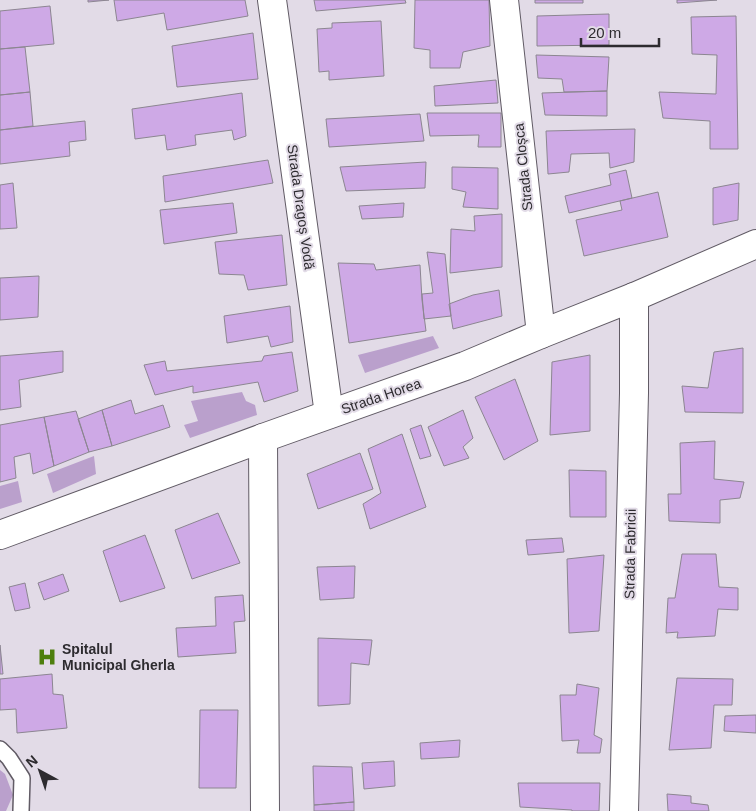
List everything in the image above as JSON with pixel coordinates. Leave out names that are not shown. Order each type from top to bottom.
[{"type":"street","name":"Strada Dragoș Vodă","points":[[272,0],[329,414]]},
{"type":"street","name":"Strada Cloșca","points":[[504,0],[541,334]]},
{"type":"street","name":"Strada Horea","points":[[0,535],[465,366],[634,297],[756,244]]},
{"type":"street","name":"Strada Fabricii","points":[[624,811],[634,393],[634,297]]},
{"type":"street","points":[[263,438],[265,811]]},
{"type":"lane","points":[[0,749],[10,758],[22,778],[21,811]]},
{"type":"shaded area","points":[[433,336],[439,348],[365,373],[358,355]]},
{"type":"shaded area","points":[[242,392],[246,401],[255,405],[257,415],[190,438],[184,425],[198,421],[191,401]]},
{"type":"shaded area","points":[[94,456],[96,474],[53,493],[47,474]]},
{"type":"shaded area","points":[[18,481],[22,502],[0,509],[0,486]]},
{"type":"shaded area","points":[[0,770],[5,774],[13,795],[6,811],[0,811]]},
{"type":"building","points":[[88,0],[109,0],[88,2]]},
{"type":"building","points":[[114,0],[245,0],[248,16],[167,30],[164,13],[117,21]]},
{"type":"building","points":[[314,0],[405,0],[406,3],[316,11]]},
{"type":"building","points":[[415,0],[489,0],[490,46],[463,52],[460,68],[430,68],[430,50],[414,48]]},
{"type":"building","points":[[535,0],[583,0],[583,3],[535,3]]},
{"type":"building","points":[[677,0],[717,0],[677,3]]},
{"type":"building","points":[[50,6],[54,44],[0,49],[0,11]]},
{"type":"building","points":[[609,14],[609,45],[537,46],[537,16]]},
{"type":"building","points":[[736,16],[738,149],[710,149],[710,121],[663,118],[659,92],[716,94],[717,55],[692,54],[691,17]]},
{"type":"building","points":[[381,21],[384,76],[329,80],[329,71],[319,72],[317,29],[332,28],[332,23]]},
{"type":"building","points":[[253,33],[258,79],[177,87],[172,46]]},
{"type":"building","points":[[25,47],[30,92],[0,95],[0,49]]},
{"type":"building","points":[[536,55],[609,57],[607,91],[564,92],[562,79],[538,78]]},
{"type":"building","points":[[496,80],[498,103],[435,106],[434,86]]},
{"type":"building","points":[[607,91],[607,116],[545,115],[542,93]]},
{"type":"building","points":[[30,92],[33,126],[0,130],[0,95]]},
{"type":"building","points":[[242,93],[246,136],[234,140],[232,130],[195,135],[196,145],[167,150],[165,135],[135,139],[132,109]]},
{"type":"building","points":[[427,113],[501,113],[501,147],[478,147],[479,135],[430,136]]},
{"type":"building","points":[[420,114],[424,141],[329,147],[326,119]]},
{"type":"building","points":[[85,121],[86,140],[69,142],[70,156],[0,164],[0,130]]},
{"type":"building","points":[[635,129],[634,162],[610,168],[609,153],[571,154],[569,172],[548,174],[546,131]]},
{"type":"building","points":[[268,160],[273,183],[165,202],[163,176]]},
{"type":"building","points":[[426,162],[425,188],[346,191],[340,167]]},
{"type":"building","points":[[452,167],[498,168],[498,209],[463,207],[466,192],[452,189]]},
{"type":"building","points":[[626,170],[632,198],[569,213],[565,196],[611,185],[609,174]]},
{"type":"building","points":[[13,183],[17,228],[0,229],[0,185]]},
{"type":"building","points":[[739,183],[738,220],[713,225],[713,188]]},
{"type":"building","points":[[658,192],[668,237],[584,256],[576,220],[622,210],[620,201]]},
{"type":"building","points":[[233,203],[237,233],[164,244],[160,210]]},
{"type":"building","points":[[404,203],[403,217],[362,219],[359,206]]},
{"type":"building","points":[[502,214],[502,267],[450,273],[451,229],[475,231],[474,216]]},
{"type":"building","points":[[282,235],[287,285],[248,290],[244,275],[219,274],[215,242]]},
{"type":"building","points":[[427,252],[445,254],[451,316],[424,319],[422,294],[433,293]]},
{"type":"building","points":[[338,263],[374,264],[376,270],[420,265],[426,331],[349,343]]},
{"type":"building","points":[[39,276],[38,317],[0,320],[0,278]]},
{"type":"building","points":[[499,290],[502,316],[453,329],[449,304],[473,295]]},
{"type":"building","points":[[290,306],[293,342],[271,347],[268,336],[227,343],[224,316]]},
{"type":"building","points":[[743,348],[743,413],[685,412],[682,386],[708,388],[714,352]]},
{"type":"building","points":[[63,351],[63,372],[19,380],[21,407],[0,410],[0,356]]},
{"type":"building","points":[[292,352],[298,391],[264,402],[258,382],[193,393],[193,386],[155,395],[144,365],[165,361],[167,371],[262,361],[264,356]]},
{"type":"building","points":[[590,355],[590,431],[550,435],[552,362]]},
{"type":"building","points":[[515,379],[538,441],[504,460],[475,397]]},
{"type":"building","points":[[131,400],[135,414],[163,405],[170,427],[112,446],[102,410]]},
{"type":"building","points":[[102,410],[112,446],[89,452],[78,419]]},
{"type":"building","points":[[463,410],[473,438],[463,447],[469,458],[444,466],[428,427]]},
{"type":"building","points":[[76,411],[89,452],[54,466],[44,417]]},
{"type":"building","points":[[44,417],[54,466],[33,474],[30,453],[14,457],[16,478],[0,482],[0,425]]},
{"type":"building","points":[[421,425],[431,456],[420,459],[410,429]]},
{"type":"building","points":[[402,434],[426,507],[370,529],[363,504],[381,493],[368,449]]},
{"type":"building","points":[[715,441],[714,479],[744,482],[740,498],[720,500],[720,523],[669,521],[668,494],[681,494],[680,443]]},
{"type":"building","points":[[360,453],[373,489],[318,509],[307,474]]},
{"type":"building","points":[[569,470],[606,471],[606,517],[570,517]]},
{"type":"building","points":[[218,513],[240,563],[192,579],[175,530]]},
{"type":"building","points":[[145,535],[165,588],[120,602],[103,551]]},
{"type":"building","points":[[562,538],[564,552],[528,555],[526,540]]},
{"type":"building","points":[[682,554],[716,554],[719,587],[738,588],[738,610],[718,609],[715,636],[677,638],[678,632],[666,633],[668,598],[675,598]]},
{"type":"building","points":[[604,555],[599,631],[569,633],[567,559]]},
{"type":"building","points":[[355,566],[354,598],[320,600],[317,567]]},
{"type":"building","points":[[63,574],[69,591],[44,600],[38,583]]},
{"type":"building","points":[[25,583],[30,608],[15,611],[9,587]]},
{"type":"building","points":[[243,595],[245,621],[234,622],[236,653],[178,657],[176,628],[216,626],[215,597]]},
{"type":"building","points":[[318,638],[372,640],[369,665],[351,663],[350,704],[318,706]]},
{"type":"building","points":[[0,645],[3,674],[0,674]]},
{"type":"building","points":[[52,674],[53,694],[63,695],[67,728],[17,733],[16,709],[0,710],[0,679]]},
{"type":"building","points":[[677,678],[733,679],[732,705],[714,705],[711,748],[669,750]]},
{"type":"building","points":[[577,684],[599,688],[594,735],[602,739],[600,753],[577,753],[579,740],[562,741],[560,695],[576,695]]},
{"type":"building","points":[[200,710],[238,710],[236,788],[199,788]]},
{"type":"building","points":[[756,715],[756,733],[724,731],[725,716]]},
{"type":"building","points":[[460,740],[459,757],[421,759],[420,743]]},
{"type":"building","points":[[394,761],[395,786],[364,789],[362,763]]},
{"type":"building","points":[[313,766],[352,767],[354,802],[314,805]]},
{"type":"building","points":[[518,783],[600,783],[599,811],[520,807]]},
{"type":"building","points":[[667,794],[691,796],[691,803],[708,805],[709,811],[668,811]]},
{"type":"building","points":[[354,802],[354,811],[314,811],[314,805]]},
{"type":"place","name":"Spitalul Municipal Gherla","points":[[47,657]]}]
